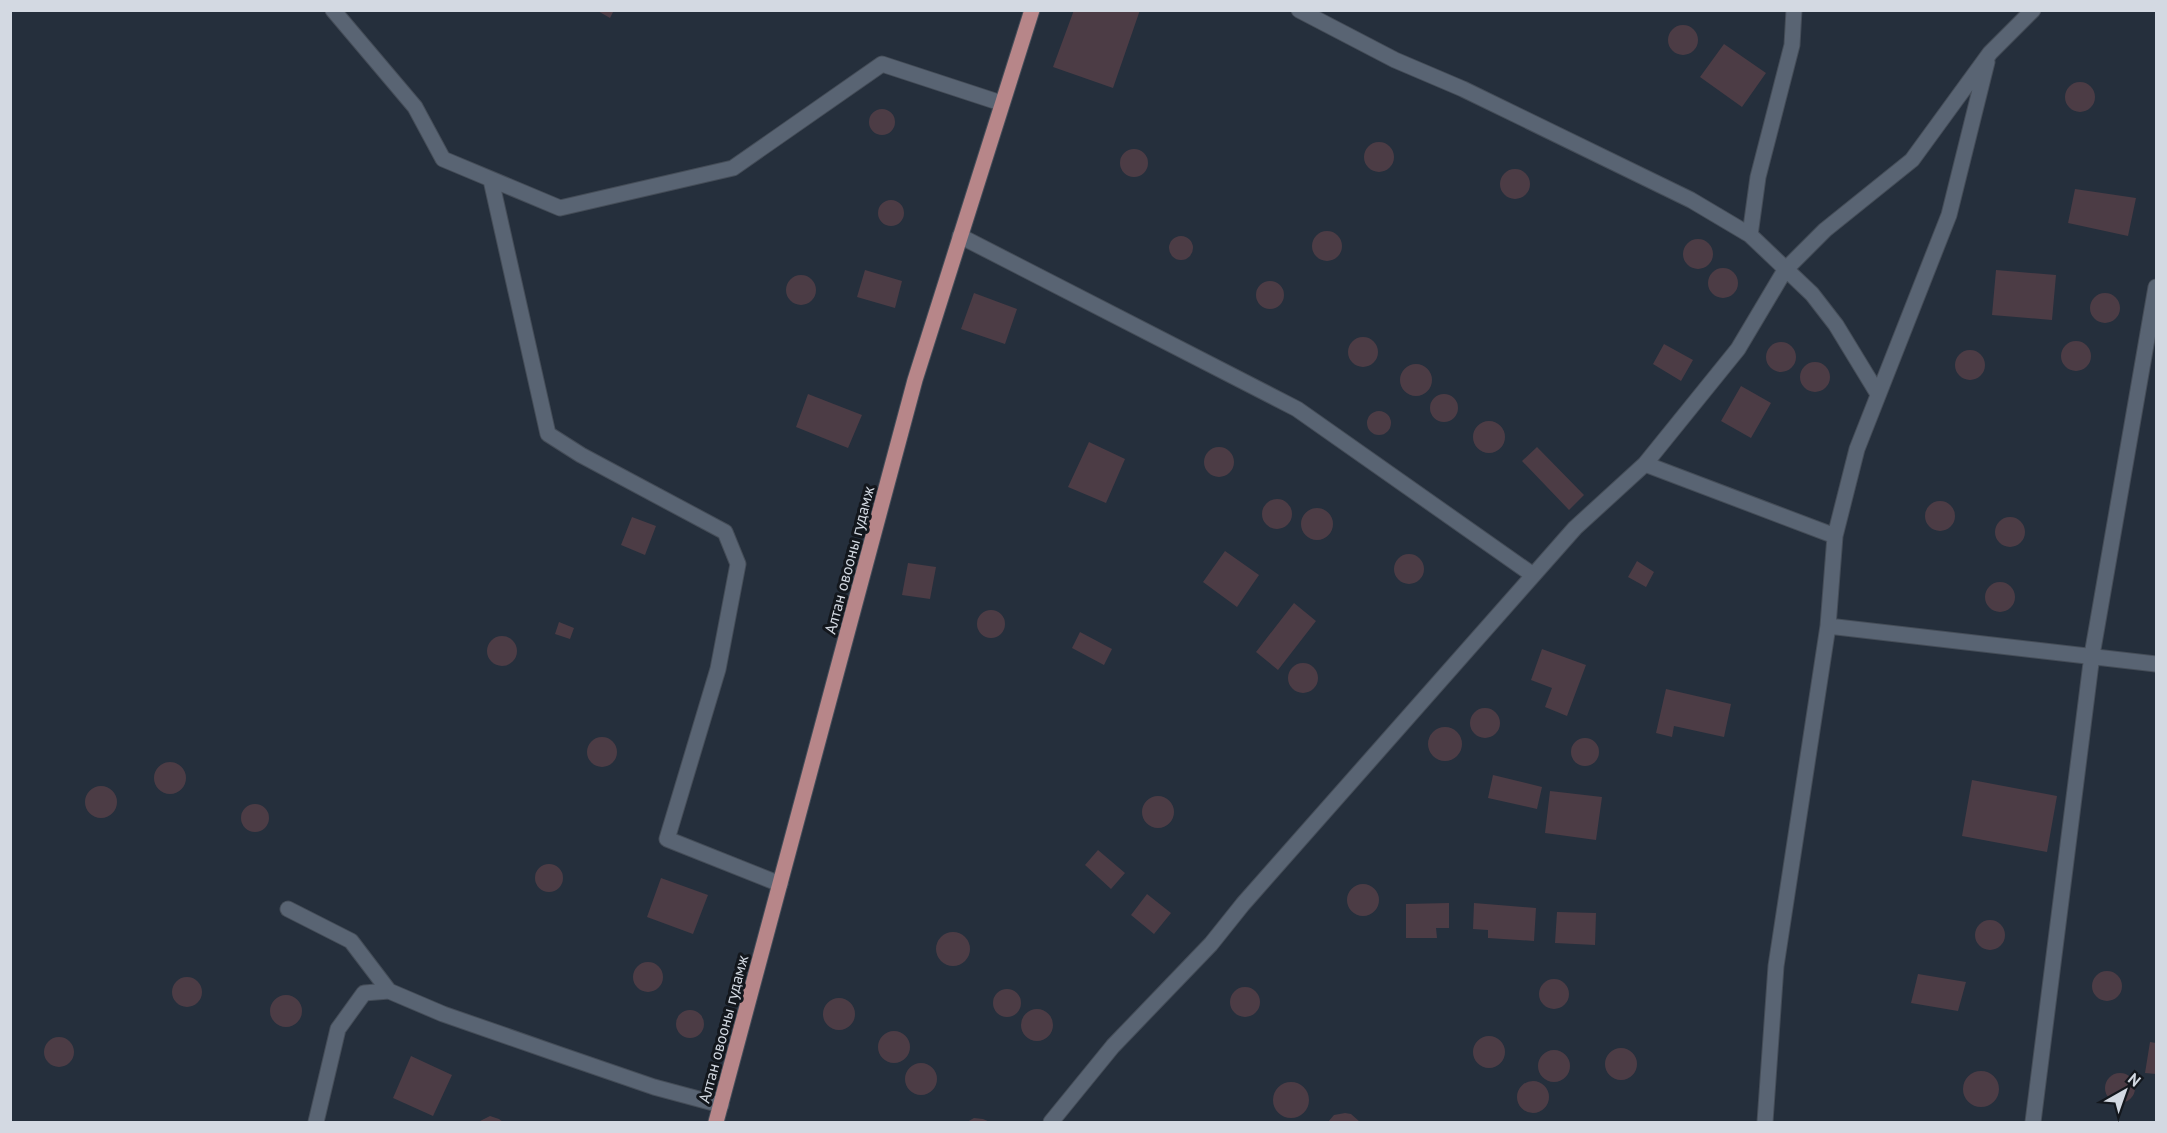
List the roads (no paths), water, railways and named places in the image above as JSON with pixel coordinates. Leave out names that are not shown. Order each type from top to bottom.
[{"type":"main road","name":"Алтан овооны гудамж","points":[[716,1122],[915,380],[1032,10]]},
{"type":"street","points":[[333,10],[415,107],[443,159],[560,208],[733,168],[882,64],[1001,103]]},
{"type":"street","points":[[1299,10],[1395,60],[1463,89],[1691,200],[1750,235],[1812,294],[1836,326],[1878,394]]},
{"type":"street","points":[[1750,235],[1758,177],[1792,45],[1794,10]]},
{"type":"street","points":[[1051,1122],[1113,1046],[1211,944],[1243,904],[1575,528],[1645,464],[1738,349],[1785,270],[1825,230],[1912,160],[1990,53],[2033,10]]},
{"type":"street","points":[[1765,1122],[1776,966],[1828,626],[1835,536],[1857,449],[1949,214],[1990,53]]},
{"type":"street","points":[[491,180],[548,434],[581,455],[725,532],[738,564],[718,669],[667,839],[780,884]]},
{"type":"street","points":[[960,236],[1297,409],[1533,575]]},
{"type":"street","points":[[2033,1122],[2092,655],[2157,286]]},
{"type":"street","points":[[1645,464],[1835,536]]},
{"type":"street","points":[[1828,626],[2157,664]]},
{"type":"street","points":[[288,909],[351,941],[389,991]]},
{"type":"street","points":[[316,1122],[338,1029],[364,993],[389,991],[443,1014],[654,1087],[721,1105]]}]
